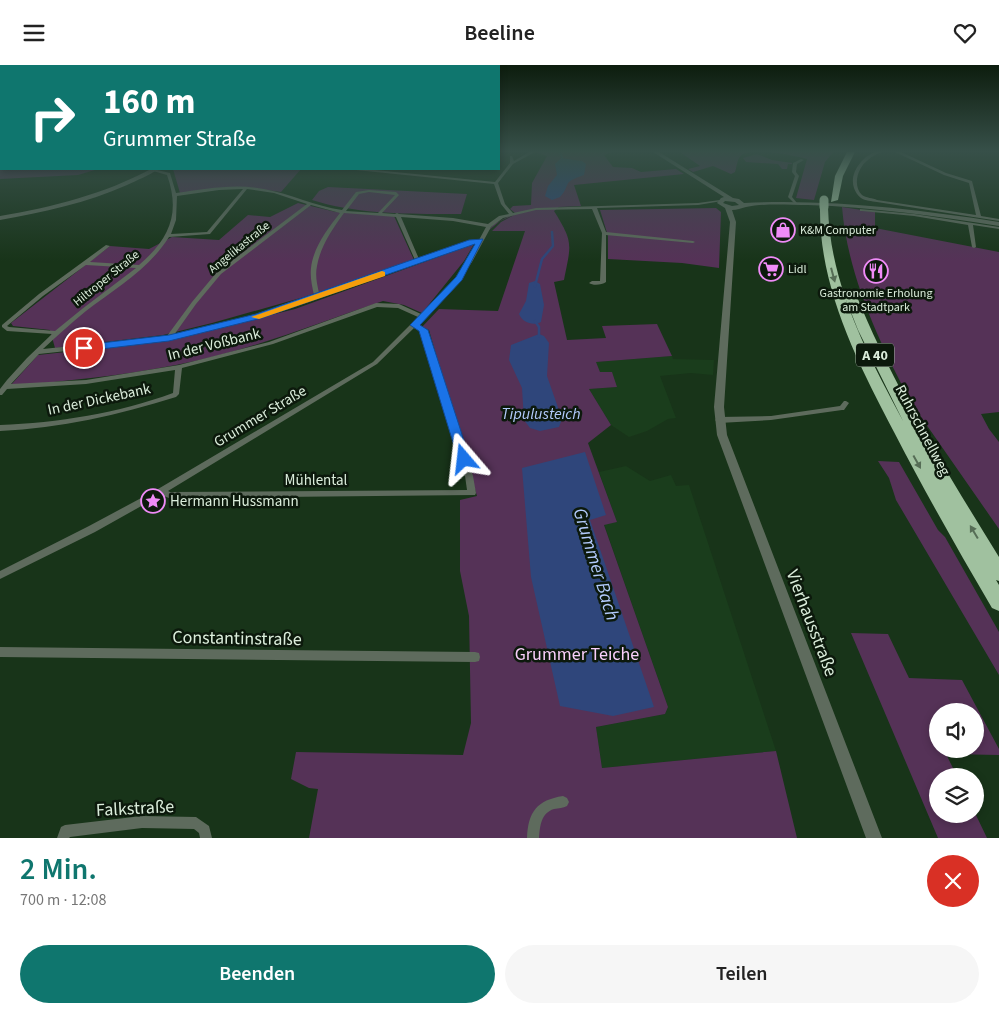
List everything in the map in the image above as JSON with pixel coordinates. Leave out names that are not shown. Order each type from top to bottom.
[{"type":"highway","name":"Ruhrschnellweg","points":[[834,188],[828,201],[826,239],[832,274],[859,345],[910,448],[999,602]]},
{"type":"highway","name":"Ruhrschnellweg","points":[[828,201],[837,252],[851,300],[864,331],[914,430],[999,573]]},
{"type":"street","points":[[0,218],[80,200],[115,188]]},
{"type":"street","points":[[172,188],[174,195],[171,227],[168,236],[208,233],[246,188]]},
{"type":"street","points":[[174,195],[245,188]]},
{"type":"street","points":[[247,188],[271,191],[344,212],[397,214],[448,219],[489,226],[510,213],[530,209],[766,203],[889,208],[999,224]]},
{"type":"street","points":[[498,188],[503,204],[510,213]]},
{"type":"street","points":[[792,188],[790,197],[795,203]]},
{"type":"street","points":[[856,188],[859,195],[877,201],[999,220]]},
{"type":"street","points":[[972,188],[979,217]]},
{"type":"street","points":[[715,189],[740,205]]},
{"type":"street","points":[[715,189],[723,204]]},
{"type":"street","points":[[317,297],[314,273],[317,257],[344,212],[358,193],[369,191],[396,193],[397,195],[380,213]]},
{"type":"street","points":[[723,204],[731,199]]},
{"type":"street","name":"Angelikastraße","points":[[169,338],[202,292],[219,273],[310,203]]},
{"type":"street","name":"Vierhausstraße","points":[[723,204],[733,222]]},
{"type":"street","name":"Vierhausstraße","points":[[740,205],[733,222],[719,420],[722,435],[874,838]]},
{"type":"street","points":[[592,283],[603,282],[604,233],[594,207]]},
{"type":"street","points":[[862,210],[999,228]]},
{"type":"street","points":[[397,214],[418,261]]},
{"type":"street","points":[[970,223],[974,247]]},
{"type":"street","name":"Grummer Straße","points":[[0,575],[92,529],[161,491],[375,363],[423,317],[459,278],[489,226]]},
{"type":"street","points":[[604,233],[693,242]]},
{"type":"street","name":"Hiltroper Straße","points":[[2,390],[57,333],[141,267],[168,236]]},
{"type":"street","points":[[37,352],[169,338],[259,316],[480,241]]},
{"type":"street","points":[[57,333],[6,329],[4,326],[41,295],[108,246]]},
{"type":"street","points":[[84,263],[141,267]]},
{"type":"street","name":"In der Voßbank","points":[[2,390],[86,382],[178,367],[271,343],[376,305],[399,306],[423,317]]},
{"type":"street","name":"Mühlental","points":[[161,491],[169,495],[472,493],[469,475],[423,330],[414,325]]},
{"type":"street","name":"In der Dickebank","points":[[0,428],[82,420],[127,410],[174,395],[176,394],[178,367]]},
{"type":"street","points":[[719,420],[771,418],[842,408],[846,403]]},
{"type":"street","name":"Constantinstraße","points":[[0,651],[474,657]]},
{"type":"street","points":[[533,838],[538,813],[550,803],[563,801]]},
{"type":"street","name":"Falkstraße","points":[[63,838],[66,831],[142,822],[196,823],[205,831],[206,838]]},
{"type":"shaded area","points":[[672,356],[673,359],[714,360],[713,375],[691,373],[660,376],[676,418],[668,419],[647,431],[629,437],[611,425],[589,389],[617,387],[600,372],[595,362]]},
{"type":"shaded area","points":[[626,466],[650,481],[671,475],[676,486],[689,485],[776,751],[602,768],[596,727],[665,714],[668,707],[604,524],[617,522],[599,472]]},
{"type":"green space","points":[[179,188],[233,188],[180,193]]},
{"type":"green space","points":[[253,188],[284,188],[281,192]]},
{"type":"green space","points":[[326,188],[349,188],[467,194],[461,214],[424,214],[348,209],[312,200],[319,191]]},
{"type":"green space","name":"Grummer Teiche","points":[[532,188],[575,188],[581,206],[559,207],[554,211],[565,230],[569,244],[564,280],[554,282],[567,340],[606,338],[602,326],[657,324],[672,356],[596,362],[600,372],[612,372],[617,387],[589,389],[611,425],[588,443],[617,522],[604,525],[668,707],[665,714],[596,727],[602,768],[776,751],[797,838],[309,838],[318,789],[309,788],[291,779],[296,752],[463,755],[471,723],[469,616],[460,571],[460,500],[477,496],[429,330],[422,327],[439,309],[498,311],[525,231],[492,231],[501,222],[516,214],[500,221],[488,231],[494,224],[515,213],[510,209],[513,206],[531,205]]},
{"type":"green space","points":[[799,188],[817,188],[814,200],[796,198]]},
{"type":"green space","points":[[298,203],[336,212],[394,216],[414,260],[304,297],[163,335],[55,348],[50,330],[13,326],[11,323],[110,246],[149,249],[172,237],[219,240],[248,215],[270,217]]},
{"type":"green space","points":[[842,207],[875,212],[875,228],[999,252],[999,412],[981,414],[999,442],[999,529],[912,404],[888,357],[858,284],[845,233]]},
{"type":"green space","points":[[716,208],[721,212],[719,268],[682,263],[608,259],[608,236],[600,210]]},
{"type":"green space","points":[[474,244],[464,261],[422,313],[404,305],[383,301],[280,337],[202,359],[114,375],[10,386],[38,355],[167,341],[295,309]]},
{"type":"green space","points":[[878,461],[899,462],[938,530],[945,537],[999,632],[999,675],[896,500],[889,478]]},
{"type":"green space","points":[[851,633],[888,634],[909,678],[962,680],[974,703],[929,703],[929,758],[948,758],[953,768],[929,768],[929,817]]},
{"type":"green space","points":[[984,721],[999,749],[999,755],[984,755]]},
{"type":"green space","points":[[932,823],[980,823],[987,838],[938,838]]},
{"type":"water","points":[[547,188],[566,188],[560,197],[552,200],[545,196]]},
{"type":"water","points":[[535,281],[540,284],[544,305],[541,322],[532,324],[523,320],[519,314],[526,301],[529,283]]},
{"type":"water","name":"Tipulusteich","points":[[539,334],[544,336],[549,343],[547,376],[562,419],[559,427],[540,431],[530,428],[524,420],[522,388],[509,360],[511,345]]},
{"type":"water","points":[[585,452],[606,515],[590,520],[654,707],[613,716],[560,706],[531,577],[522,468]]},
{"type":"waterway","name":"Grummer Bach","points":[[535,286],[542,259],[553,246],[552,232]]},
{"type":"waterway","name":"Grummer Bach","points":[[535,321],[539,327],[539,336]]},
{"type":"slow traffic","points":[[256,317],[382,274]]},
{"type":"place","name":"K&M Computer","points":[[783,230]]},
{"type":"place","name":"Lidl","points":[[771,269]]},
{"type":"place","name":"Gastronomie Erholung am Stadtpark","points":[[876,271]]},
{"type":"place","name":"Hermann Hussmann","points":[[153,501]]},
{"type":"route","points":[[84,348],[169,338],[259,316],[472,242],[480,241],[469,262],[452,287],[414,325],[423,330],[464,459]]}]
